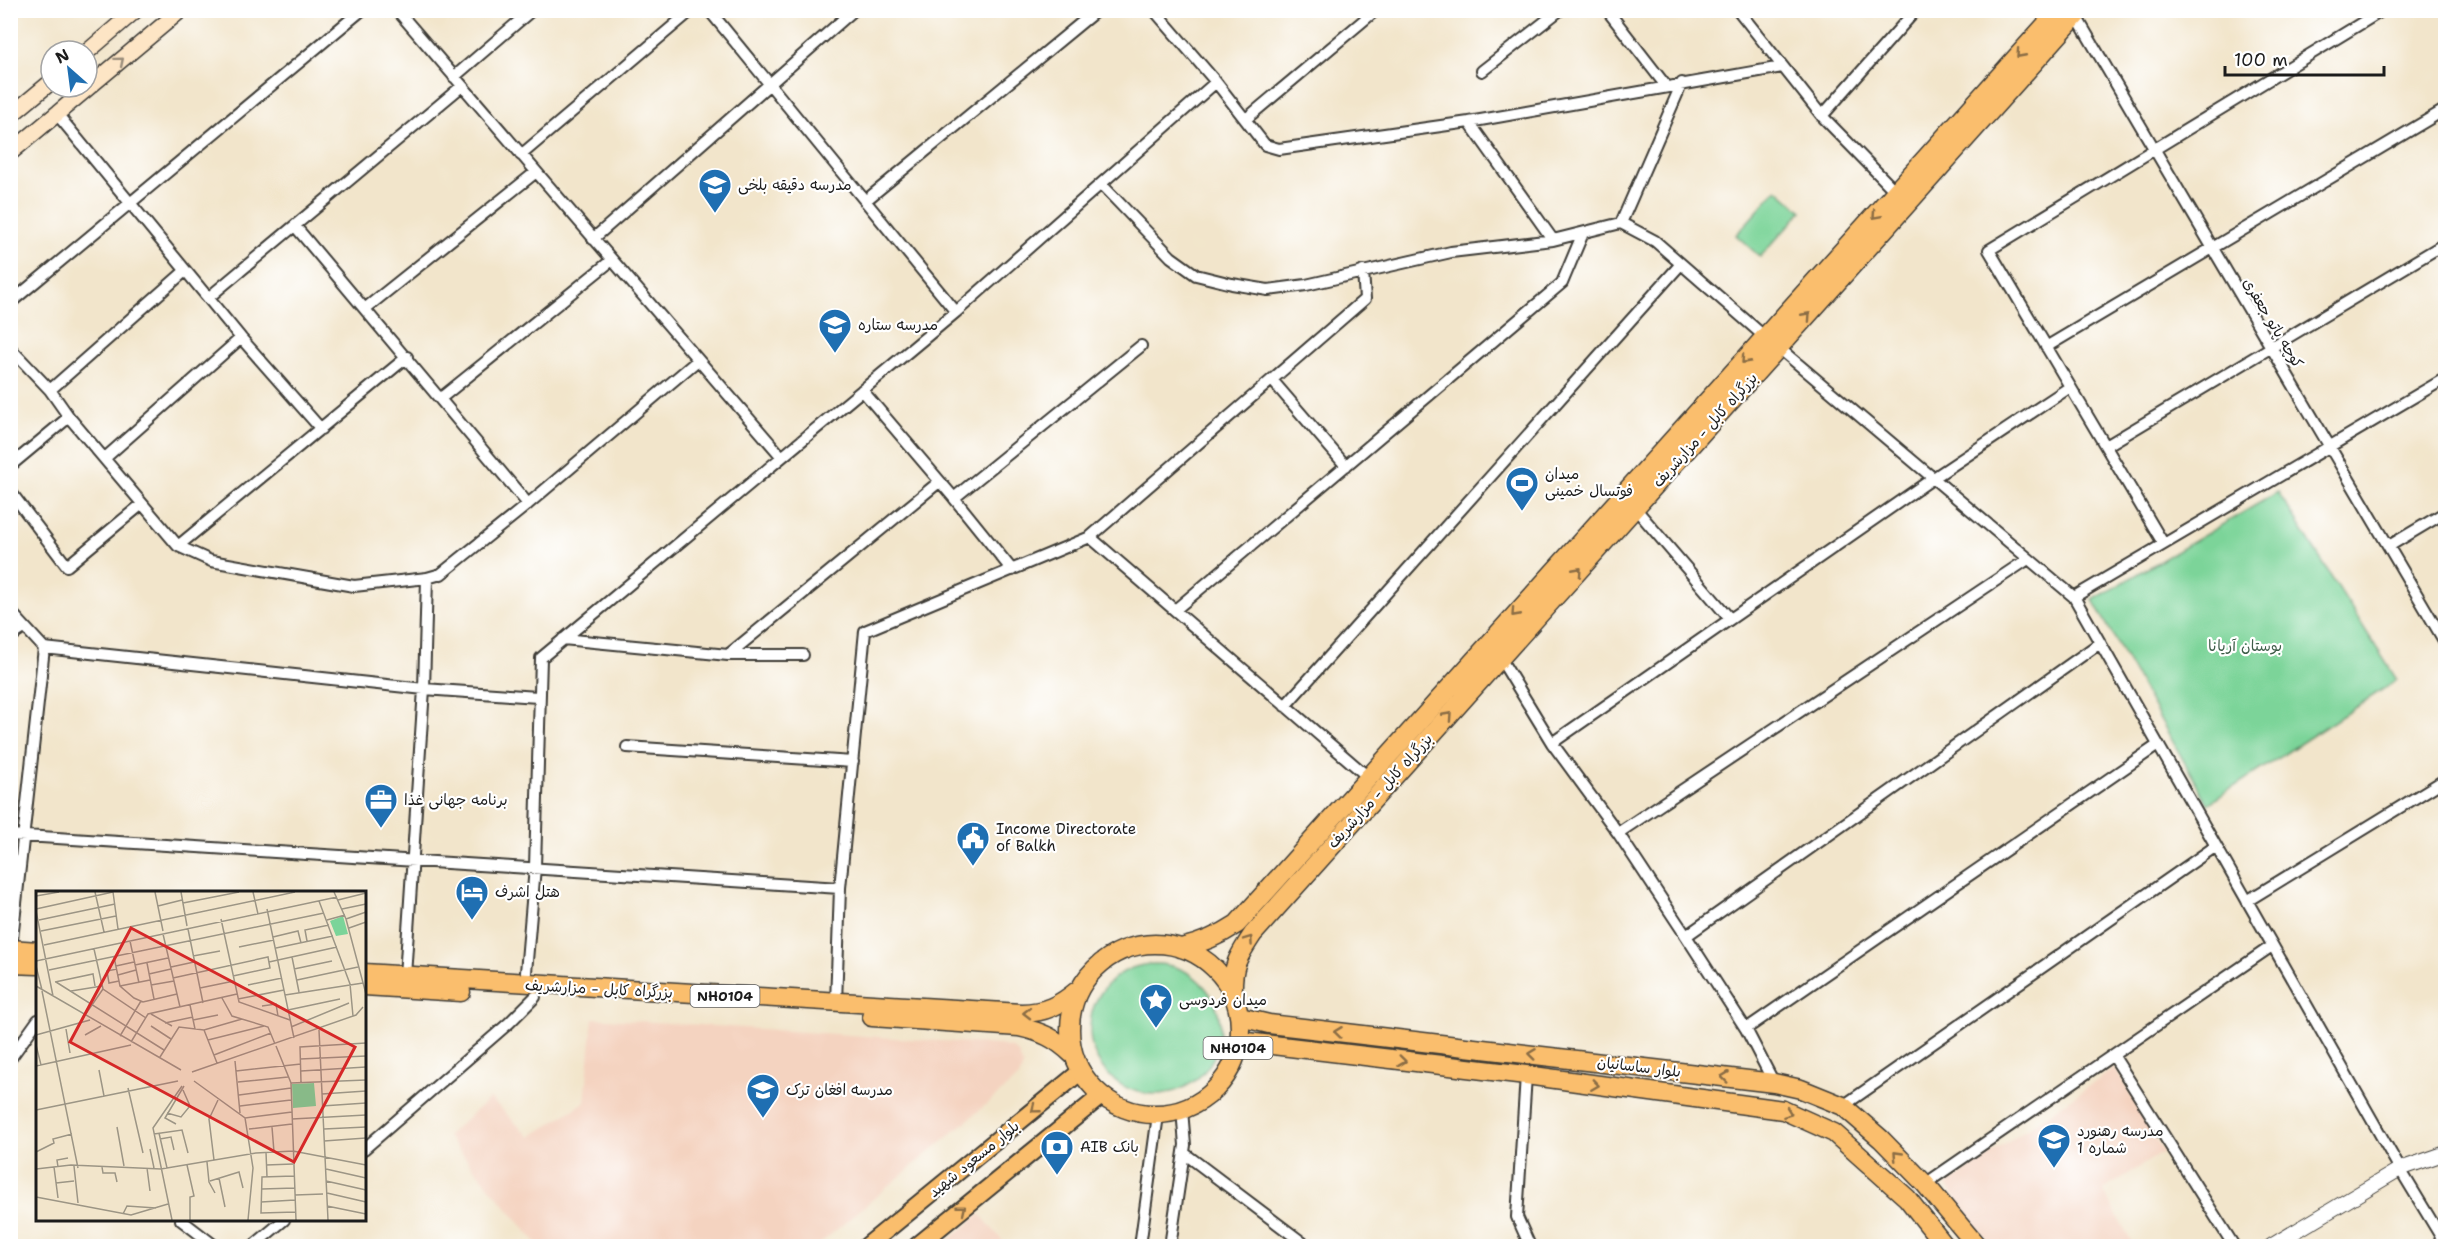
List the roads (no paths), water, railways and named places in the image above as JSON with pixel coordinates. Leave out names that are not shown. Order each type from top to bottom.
[{"type":"highway","name":"بزرگراه کابل - مزارشریف","points":[[1181,948],[1203,943],[1237,924],[1368,777],[1772,343],[2072,12]]},
{"type":"highway","name":"بزرگراه کابل - مزارشریف","points":[[1233,994],[1232,974],[1239,954],[1253,934],[1635,508],[1772,343]]},
{"type":"highway","name":"NH0104","points":[[1158,944],[1181,948],[1203,958],[1220,974],[1233,994],[1240,1017],[1239,1041],[1235,1059],[1226,1076],[1214,1091],[1199,1102],[1182,1110],[1158,1114],[1128,1110],[1101,1096],[1080,1071],[1072,1054],[1069,1033],[1071,1011],[1078,990],[1092,970],[1111,956],[1126,949],[1158,944]]},
{"type":"highway","points":[[11,949],[36,951]]},
{"type":"highway","points":[[10,964],[36,965]]},
{"type":"highway","name":"بزرگراه کابل - مزارشریف","points":[[366,973],[530,991],[937,1015],[1039,1013],[1060,1004],[1078,990]]},
{"type":"highway","name":"بزرگراه کابل - مزارشریف","points":[[366,986],[836,1003],[1019,1027],[1041,1032],[1056,1039],[1072,1054]]},
{"type":"highway","name":"بلوار ساسانیان","points":[[1240,1017],[1269,1024],[1774,1083],[1802,1089],[1843,1106],[1881,1139],[1925,1184],[1977,1246]]},
{"type":"highway","name":"بلوار ساسانیان","points":[[1239,1041],[1526,1075],[1783,1110],[1834,1133],[1907,1198],[1945,1246]]},
{"type":"main road","points":[[99,42],[136,10]]},
{"type":"main road","points":[[10,153],[180,10]]},
{"type":"main road","points":[[10,116],[39,92]]},
{"type":"main road","name":"بلوار مسعود شهید","points":[[867,1246],[1080,1071]]},
{"type":"main road","name":"بلوار مسعود شهید","points":[[917,1246],[1101,1096]]},
{"type":"street","points":[[10,303],[362,10]]},
{"type":"street","points":[[397,10],[782,457]]},
{"type":"street","points":[[454,77],[532,10]]},
{"type":"street","points":[[521,155],[692,10]]},
{"type":"street","points":[[709,10],[956,312]]},
{"type":"street","points":[[593,239],[854,10]]},
{"type":"street","points":[[865,201],[1097,10]]},
{"type":"street","points":[[1154,10],[1216,82],[1265,145],[1279,149],[1469,122],[1782,66]]},
{"type":"street","points":[[1246,119],[1376,10]]},
{"type":"street","points":[[1482,71],[1560,10]]},
{"type":"street","points":[[1607,10],[1666,86]]},
{"type":"street","points":[[1738,10],[1822,117],[1902,198]]},
{"type":"street","points":[[1822,117],[1916,10]]},
{"type":"street","points":[[2163,543],[1989,250],[2383,10]]},
{"type":"street","name":"کوچه پاتو جعفری","points":[[2072,12],[2445,644]]},
{"type":"street","points":[[366,1147],[509,1023],[530,991],[541,658],[956,312],[1216,82]]},
{"type":"street","points":[[1621,223],[1682,83]]},
{"type":"street","points":[[208,298],[462,86]]},
{"type":"street","points":[[2046,347],[2445,109]]},
{"type":"street","points":[[57,114],[241,338],[321,429]]},
{"type":"street","points":[[1469,122],[1553,240]]},
{"type":"street","points":[[366,308],[536,172]]},
{"type":"street","points":[[1101,184],[1171,257],[1196,275],[1268,290],[1306,285],[1451,252],[1553,240],[1621,223],[1655,241],[1680,265],[2074,597],[2445,1245]]},
{"type":"street","points":[[296,226],[528,504]]},
{"type":"street","points":[[1175,610],[1562,283],[1583,233]]},
{"type":"street","points":[[2106,447],[2445,243]]},
{"type":"street","points":[[441,398],[612,260]]},
{"type":"street","points":[[1286,706],[1680,265]]},
{"type":"street","points":[[50,390],[185,271]]},
{"type":"street","points":[[836,1003],[840,888],[865,631],[1090,537],[1365,299],[1363,271]]},
{"type":"street","points":[[105,458],[241,338]]},
{"type":"street","points":[[954,498],[1141,346]]},
{"type":"street","points":[[10,348],[50,390],[69,417],[178,546],[211,561],[354,586],[428,578],[441,573],[528,504],[698,360]]},
{"type":"street","points":[[178,546],[407,357]]},
{"type":"street","points":[[2074,597],[2445,378]]},
{"type":"street","points":[[1272,380],[1346,466]]},
{"type":"street","points":[[1552,742],[1932,479],[2070,387]]},
{"type":"street","points":[[862,390],[1012,570]]},
{"type":"street","points":[[10,466],[69,417]]},
{"type":"street","points":[[728,655],[939,482]]},
{"type":"street","points":[[10,491],[67,566],[142,504]]},
{"type":"street","points":[[1635,508],[1730,619]]},
{"type":"street","points":[[2389,546],[2445,512]]},
{"type":"street","points":[[1090,537],[1368,777]]},
{"type":"street","points":[[1618,833],[2028,559]]},
{"type":"street","points":[[405,976],[424,689],[428,578]]},
{"type":"street","points":[[10,611],[44,648],[424,689],[538,697]]},
{"type":"street","points":[[10,637],[24,628]]},
{"type":"street","points":[[563,639],[728,655],[803,655]]},
{"type":"street","points":[[1686,936],[2100,644]]},
{"type":"street","points":[[11,949],[44,648]]},
{"type":"street","points":[[1500,658],[1552,742],[1618,833],[1746,1029],[1774,1083]]},
{"type":"street","points":[[1746,1029],[2158,745]]},
{"type":"street","points":[[627,747],[853,762]]},
{"type":"street","points":[[2247,900],[2445,778]]},
{"type":"street","points":[[10,835],[840,888]]},
{"type":"street","points":[[1843,1106],[2216,846]]},
{"type":"street","points":[[1925,1184],[2272,946]]},
{"type":"street","points":[[10,1059],[36,1023]]},
{"type":"street","points":[[2113,1055],[2234,1246]]},
{"type":"street","points":[[1526,1075],[1518,1217],[1530,1246]]},
{"type":"street","points":[[1170,1246],[1184,1153],[1182,1110]]},
{"type":"street","points":[[1140,1246],[1158,1114]]},
{"type":"street","points":[[1184,1153],[1307,1246]]},
{"type":"street","points":[[2271,1246],[2400,1169],[2445,1153]]},
{"type":"street","points":[[182,1221],[215,1246]]},
{"type":"street","points":[[253,1246],[283,1221]]},
{"type":"place","name":"مدرسه دقيقه بلخى","points":[[715,214]]},
{"type":"place","name":"مدرسه ستاره","points":[[835,354]]},
{"type":"place","name":"میدان فوتسال خمینی","points":[[1522,512]]},
{"type":"place","name":"برنامه جهانی غذا","points":[[381,829]]},
{"type":"place","name":"Income Directorate of Balkh","points":[[973,867]]},
{"type":"place","name":"هتل اشرف","points":[[472,921]]},
{"type":"place","name":"میدان فردوسی","points":[[1156,1029]]},
{"type":"place","name":"مدرسه افغان ترک","points":[[763,1119]]},
{"type":"place","name":"مدرسه رهنورد شماره 1","points":[[2054,1169]]},
{"type":"place","name":"AIB بانک","points":[[1057,1176]]},
{"type":"park label","name":"بوستان آریانا","points":[[2245,646]]}]
